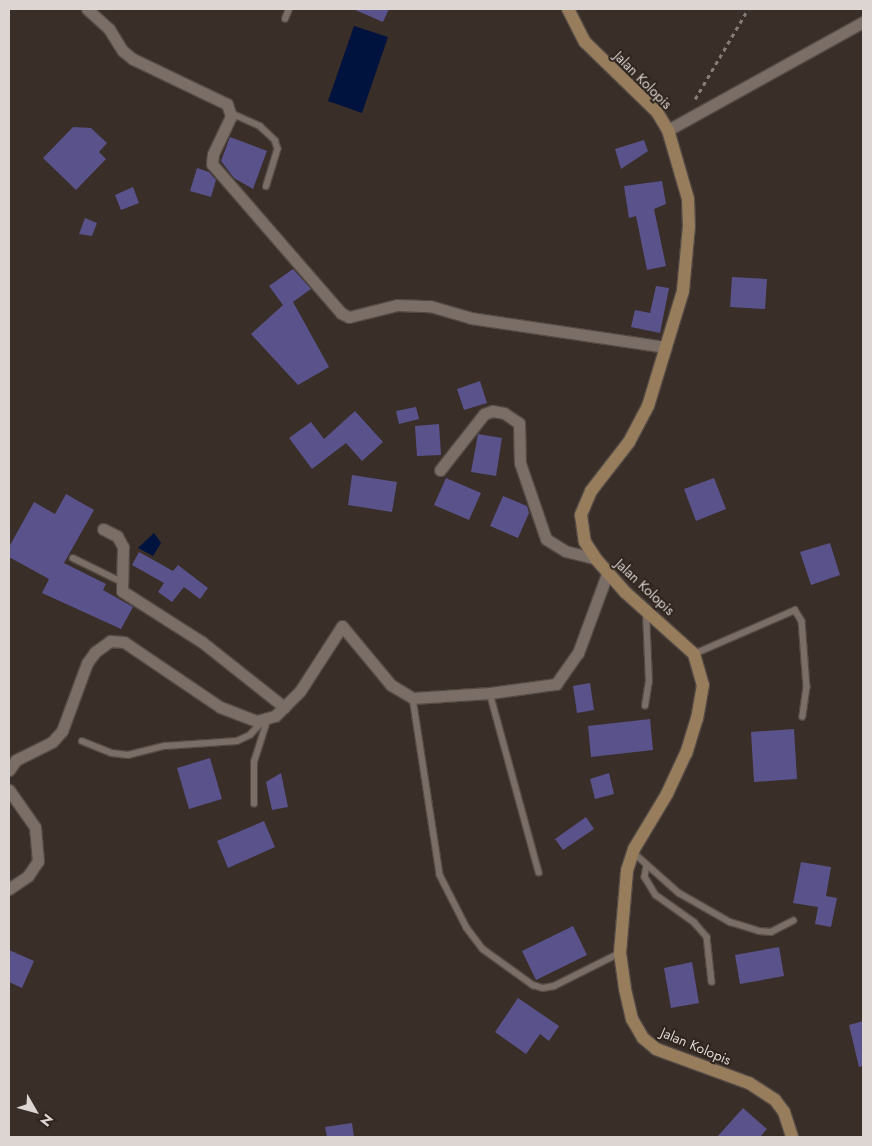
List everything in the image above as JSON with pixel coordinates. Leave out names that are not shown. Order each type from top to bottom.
[{"type":"street","points":[[87,9],[110,29],[127,54],[227,104],[231,113],[212,154],[212,164],[341,313],[349,317],[397,305],[430,306],[471,318],[666,347]]},
{"type":"street","name":"Jalan Kolopis","points":[[568,9],[585,42],[657,112],[668,130],[684,182],[689,226],[683,291],[639,427],[591,491],[581,515],[584,542],[596,559],[607,574],[694,654],[703,685],[697,718],[667,794],[633,852],[623,892],[620,953],[632,1019],[643,1038],[656,1049],[749,1083],[775,1100],[784,1112],[792,1137]]},
{"type":"street","points":[[668,130],[863,22]]},
{"type":"street","points":[[440,470],[484,414],[492,411],[504,413],[519,424],[520,463],[546,539],[565,551],[596,559]]},
{"type":"street","points":[[103,529],[117,536],[123,548],[122,582],[126,594],[202,642],[284,707]]},
{"type":"street","points":[[9,770],[16,760],[52,742],[62,731],[87,663],[102,645],[117,638],[220,707],[265,721],[284,707],[300,691],[342,626],[392,685],[413,698],[490,693],[556,684],[578,653],[607,574]]},
{"type":"street","points":[[9,790],[35,827],[38,862],[28,876],[9,889]]},
{"type":"lane","points":[[285,19],[289,9]]},
{"type":"lane","points":[[231,113],[260,126],[275,140],[278,149],[267,186]]},
{"type":"lane","points":[[73,558],[122,582]]},
{"type":"lane","points":[[694,654],[795,610],[802,621],[807,687],[803,717]]},
{"type":"lane","points":[[645,706],[649,682],[646,611]]},
{"type":"lane","points":[[490,693],[539,872]]},
{"type":"lane","points":[[413,698],[440,876],[467,928],[483,949],[533,986],[543,988],[554,986],[620,953]]},
{"type":"lane","points":[[82,741],[112,753],[128,755],[165,746],[237,741],[250,735],[265,721]]},
{"type":"lane","points":[[254,804],[254,762],[265,721]]},
{"type":"lane","points":[[633,852],[692,901],[748,928],[771,932],[793,921]]},
{"type":"lane","points":[[647,865],[644,877],[656,895],[694,922],[707,937],[712,982]]},
{"type":"path","points":[[692,105],[748,9]]},
{"type":"water","points":[[354,26],[388,37],[362,113],[328,101]]},
{"type":"water","points":[[154,533],[161,543],[153,556],[138,548]]},
{"type":"building","points":[[353,9],[389,9],[383,22]]},
{"type":"building","points":[[73,127],[91,128],[107,143],[99,152],[106,159],[76,190],[43,158]]},
{"type":"building","points":[[230,137],[267,151],[253,189],[234,178],[221,161]]},
{"type":"building","points":[[644,140],[648,151],[621,169],[615,149]]},
{"type":"building","points":[[197,168],[209,172],[216,180],[211,197],[190,191]]},
{"type":"building","points":[[662,181],[666,204],[654,209],[666,266],[647,270],[636,216],[629,218],[624,186]]},
{"type":"building","points":[[133,187],[139,203],[121,210],[115,195]]},
{"type":"building","points":[[85,218],[97,223],[92,236],[79,234]]},
{"type":"building","points":[[293,269],[311,289],[293,302],[329,367],[298,385],[251,334],[283,305],[269,286]]},
{"type":"building","points":[[732,277],[767,279],[765,309],[730,307]]},
{"type":"building","points":[[656,286],[669,288],[660,333],[631,327],[635,310],[650,313]]},
{"type":"building","points":[[480,381],[487,403],[464,410],[457,389]]},
{"type":"building","points":[[416,407],[419,419],[399,424],[396,411]]},
{"type":"building","points":[[355,411],[383,442],[362,461],[346,443],[312,469],[289,438],[311,422],[324,439]]},
{"type":"building","points":[[439,424],[441,455],[417,456],[415,426]]},
{"type":"building","points":[[478,434],[502,438],[496,476],[471,472]]},
{"type":"building","points":[[352,475],[397,482],[392,512],[348,505]]},
{"type":"building","points":[[446,478],[481,493],[469,520],[434,505]]},
{"type":"building","points":[[714,478],[726,509],[696,521],[684,489]]},
{"type":"building","points":[[66,494],[94,510],[64,563],[106,584],[103,590],[133,607],[121,629],[42,593],[49,579],[9,557],[9,547],[34,502],[55,514]]},
{"type":"building","points":[[503,496],[527,506],[529,513],[518,538],[490,526]]},
{"type":"building","points":[[830,543],[840,575],[811,585],[800,552]]},
{"type":"building","points":[[139,552],[173,571],[178,565],[208,588],[200,599],[184,587],[172,602],[158,592],[164,583],[132,565]]},
{"type":"building","points":[[590,683],[594,710],[577,713],[573,686]]},
{"type":"building","points":[[650,719],[653,750],[591,757],[588,726]]},
{"type":"building","points":[[794,729],[797,779],[754,782],[751,732]]},
{"type":"building","points":[[210,758],[222,799],[189,809],[177,768]]},
{"type":"building","points":[[281,773],[288,807],[272,810],[266,782]]},
{"type":"building","points":[[609,773],[614,794],[595,799],[590,779]]},
{"type":"building","points":[[586,817],[594,829],[563,850],[555,839]]},
{"type":"building","points":[[264,821],[275,847],[228,868],[217,841]]},
{"type":"building","points":[[801,862],[831,867],[826,896],[837,898],[831,927],[815,924],[818,907],[793,903]]},
{"type":"building","points":[[573,926],[587,955],[536,980],[522,951]]},
{"type":"building","points":[[779,947],[784,976],[740,984],[735,955]]},
{"type":"building","points":[[9,950],[34,961],[22,988],[9,982]]},
{"type":"building","points":[[692,962],[699,1003],[671,1008],[664,968]]},
{"type":"building","points":[[518,998],[559,1026],[549,1041],[540,1034],[526,1054],[495,1032]]},
{"type":"building","points":[[863,1021],[863,1066],[859,1067],[849,1025]]},
{"type":"building","points":[[743,1108],[767,1129],[760,1137],[717,1137]]},
{"type":"building","points":[[352,1123],[354,1137],[327,1137],[325,1127]]}]
